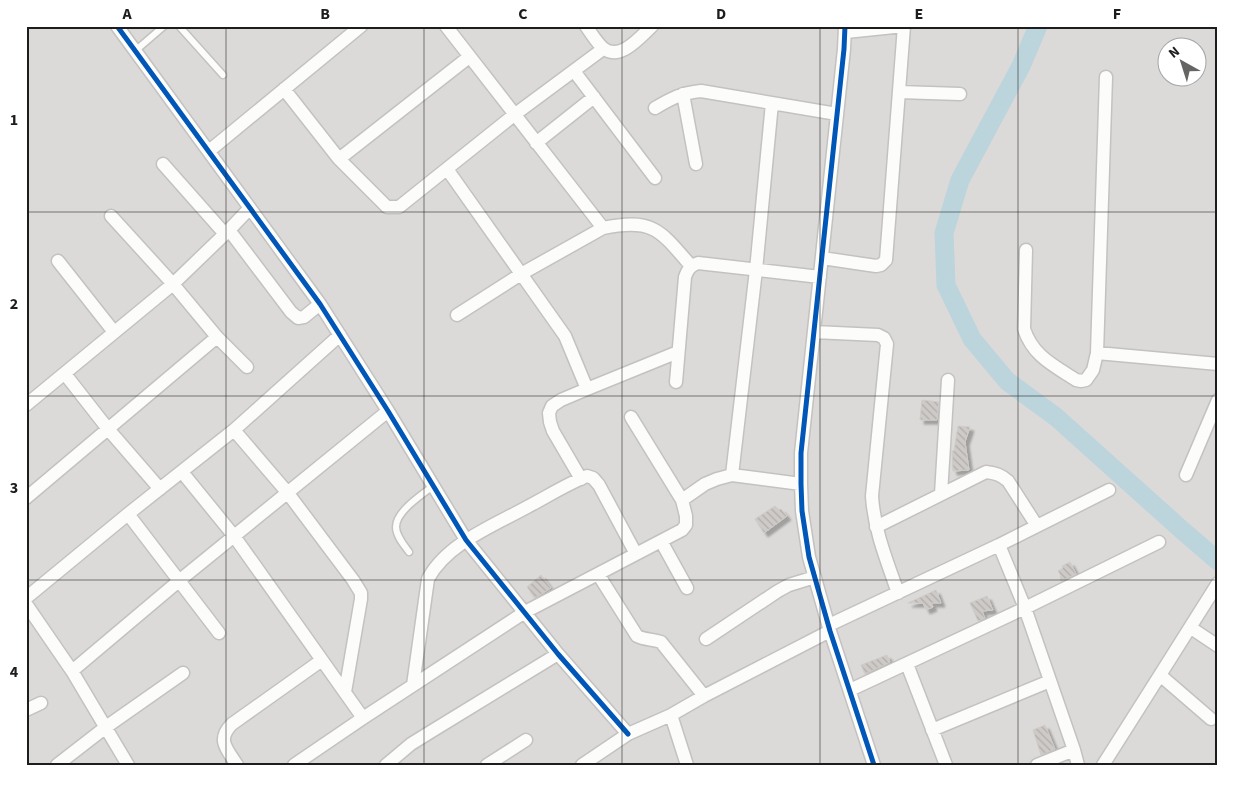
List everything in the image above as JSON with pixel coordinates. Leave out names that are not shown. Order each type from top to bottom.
[{"type":"street","points":[[117,26],[320,304],[388,411],[466,540],[558,654],[628,734]]},
{"type":"street","points":[[209,151],[361,26]]},
{"type":"street","points":[[446,26],[602,228]]},
{"type":"street","points":[[586,26],[603,49],[615,53],[624,50],[636,42],[652,26]]},
{"type":"street","points":[[822,258],[876,266],[881,265],[886,260],[904,26],[845,29],[802,454],[802,511],[809,557],[829,628],[874,765]]},
{"type":"street","points":[[284,89],[339,159],[387,207],[393,208],[399,207],[514,115],[603,49]]},
{"type":"street","points":[[339,159],[469,56]]},
{"type":"street","points":[[574,71],[654,178]]},
{"type":"street","points":[[1026,250],[1024,329],[1027,338],[1039,355],[1076,380],[1086,380],[1093,370],[1097,353],[1106,76]]},
{"type":"street","points":[[656,108],[676,96],[701,91],[837,114]]},
{"type":"street","points":[[899,92],[960,94]]},
{"type":"street","points":[[683,94],[696,164]]},
{"type":"street","points":[[536,143],[594,97]]},
{"type":"street","points":[[732,475],[756,270],[772,103]]},
{"type":"street","points":[[163,164],[227,232],[298,318],[304,317],[320,304]]},
{"type":"street","points":[[447,169],[565,336],[586,389]]},
{"type":"street","points":[[26,405],[173,284],[250,208]]},
{"type":"street","points":[[111,216],[247,367]]},
{"type":"street","points":[[457,316],[521,274],[602,228],[636,224],[648,227],[661,234],[691,266]]},
{"type":"street","points":[[58,261],[114,332]]},
{"type":"street","points":[[676,382],[685,276],[691,266],[698,263],[820,277]]},
{"type":"street","points":[[814,332],[878,335],[884,338],[887,344],[872,496],[876,527],[898,593]]},
{"type":"street","points":[[26,498],[218,336]]},
{"type":"street","points":[[26,598],[234,430],[340,336]]},
{"type":"street","points":[[581,478],[553,431],[549,413],[552,406],[586,389],[678,352]]},
{"type":"street","points":[[1097,353],[1218,364]]},
{"type":"street","points":[[65,374],[108,429],[160,489]]},
{"type":"street","points":[[941,494],[948,380]]},
{"type":"street","points":[[1186,475],[1218,400]]},
{"type":"street","points":[[72,670],[388,411]]},
{"type":"street","points":[[294,765],[525,612],[682,530],[686,525],[686,516],[682,500],[631,417]]},
{"type":"street","points":[[234,430],[287,492],[354,580],[361,593],[345,692]]},
{"type":"street","points":[[182,472],[234,536],[363,718]]},
{"type":"street","points":[[876,527],[986,472],[995,472],[1008,481],[1037,526]]},
{"type":"street","points":[[682,500],[705,484],[732,475],[801,484]]},
{"type":"street","points":[[413,685],[428,579],[433,569],[466,540],[587,476],[593,478],[598,485],[636,554]]},
{"type":"street","points":[[582,765],[628,734],[671,715],[829,628],[1109,490]]},
{"type":"street","points":[[128,514],[219,633]]},
{"type":"street","points":[[661,541],[687,588]]},
{"type":"street","points":[[850,690],[1026,608],[1159,542]]},
{"type":"street","points":[[999,545],[1026,608],[1078,765]]},
{"type":"street","points":[[598,574],[637,636],[661,642],[704,696]]},
{"type":"street","points":[[706,639],[778,591],[789,585],[815,577]]},
{"type":"street","points":[[1103,765],[1214,589]]},
{"type":"street","points":[[26,604],[72,670],[128,765]]},
{"type":"street","points":[[1191,628],[1218,646]]},
{"type":"street","points":[[386,765],[418,740],[558,654]]},
{"type":"street","points":[[236,765],[223,738],[226,730],[322,660]]},
{"type":"street","points":[[907,664],[946,765]]},
{"type":"street","points":[[58,765],[106,727],[184,673]]},
{"type":"street","points":[[1160,676],[1211,719]]},
{"type":"street","points":[[932,730],[1050,681]]},
{"type":"street","points":[[26,710],[41,703]]},
{"type":"street","points":[[671,715],[687,765]]},
{"type":"street","points":[[487,765],[526,740]]},
{"type":"street","points":[[1037,765],[1074,750]]},
{"type":"lane","points":[[135,51],[164,26]]},
{"type":"lane","points":[[179,26],[223,75]]},
{"type":"lane","points":[[409,552],[399,538],[396,527],[399,516],[433,486]]},
{"type":"shaded area","points":[[26,26],[1218,26],[1218,765],[26,765]]},
{"type":"building","points":[[922,400],[939,402],[937,420],[920,420]]},
{"type":"building","points":[[958,426],[970,427],[965,442],[969,470],[953,471],[952,451],[954,451]]},
{"type":"building","points":[[775,506],[779,510],[781,509],[787,516],[764,533],[755,519]]},
{"type":"building","points":[[1070,562],[1076,574],[1061,581],[1058,571],[1063,568],[1062,566]]},
{"type":"building","points":[[541,575],[551,588],[535,598],[527,587]]},
{"type":"building","points":[[936,590],[941,603],[931,603],[933,607],[926,610],[923,603],[908,603]]},
{"type":"building","points":[[987,596],[993,610],[982,611],[985,618],[978,621],[970,603]]},
{"type":"building","points":[[887,655],[890,662],[865,674],[861,665]]},
{"type":"building","points":[[1045,725],[1055,749],[1041,755],[1033,730]]},
{"type":"waterway","points":[[1038,26],[1021,66],[960,180],[944,233],[946,285],[972,339],[1007,381],[1056,417],[1218,561]]},
{"type":"cycle path","points":[[117,26],[320,304],[388,411],[466,540],[558,654],[628,734]]},
{"type":"cycle path","points":[[845,26],[801,453],[802,511],[809,557],[830,631],[874,765]]}]
